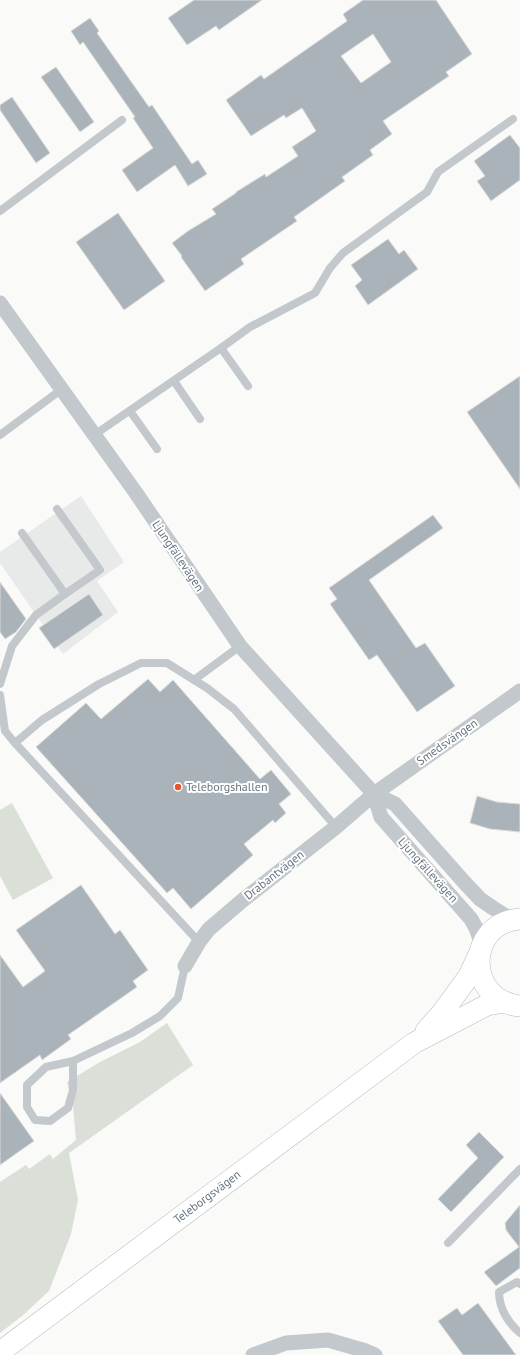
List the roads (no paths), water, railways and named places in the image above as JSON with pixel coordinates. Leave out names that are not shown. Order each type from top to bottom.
[{"type":"main road","name":"Teleborgsvägen","points":[[414,1043],[442,1013],[457,994],[469,976],[486,938],[492,930],[502,924],[516,919]]},
{"type":"main road","points":[[481,949],[479,968],[484,982],[492,994],[512,1004]]},
{"type":"main road","name":"Teleborgsvägen","points":[[0,1352],[414,1043],[487,1005],[512,1004]]},
{"type":"street","name":"Ljungfällevägen","points":[[0,303],[136,494],[240,646],[374,794],[395,804],[480,899],[493,908],[516,919]]},
{"type":"street","name":"Smedsvängen","points":[[374,794],[520,691]]},
{"type":"street","name":"Ljungfällevägen","points":[[374,794],[381,817],[471,919],[476,928],[481,949]]},
{"type":"street","name":"Drabantvägen","points":[[185,966],[199,942],[209,929],[336,827],[374,794]]},
{"type":"street","points":[[262,1353],[286,1343],[328,1340],[375,1355]]},
{"type":"lane","points":[[94,436],[250,327],[316,293],[330,268],[343,253],[427,192],[438,172],[513,119]]},
{"type":"lane","points":[[0,211],[122,120]]},
{"type":"lane","points":[[222,348],[248,386]]},
{"type":"lane","points":[[174,381],[200,419]]},
{"type":"lane","points":[[0,435],[62,389]]},
{"type":"lane","points":[[130,411],[157,449]]},
{"type":"lane","points":[[0,684],[12,646],[36,616],[100,570],[58,509]]},
{"type":"lane","points":[[22,533],[65,594]]},
{"type":"lane","points":[[194,680],[240,646]]},
{"type":"lane","points":[[15,743],[42,720],[93,688],[141,663],[167,663],[207,688],[234,709],[336,827]]},
{"type":"lane","points":[[0,695],[5,731],[199,942]]},
{"type":"lane","points":[[73,1061],[73,1090],[68,1108],[50,1121],[35,1120],[26,1107],[27,1085],[46,1067],[73,1061],[132,1033],[160,1016],[178,998],[185,966]]},
{"type":"lane","points":[[448,1243],[520,1169]]},
{"type":"lane","points":[[520,1284],[517,1282],[499,1292],[499,1301],[505,1314],[514,1328],[520,1332]]},
{"type":"place","name":"Teleborgshallen","points":[[178,787]]}]
